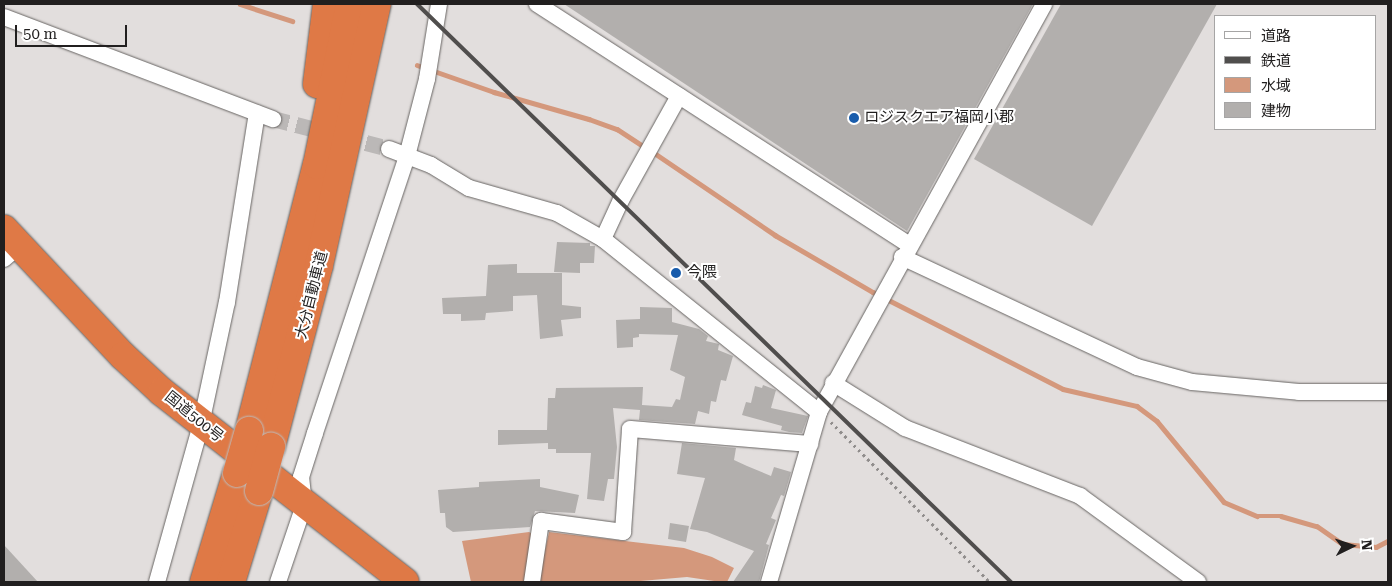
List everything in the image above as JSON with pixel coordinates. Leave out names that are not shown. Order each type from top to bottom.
[{"type":"highway","points":[[267,366],[310,143],[327,4]]},
{"type":"highway","name":"大分自動車道","points":[[204,582],[267,366],[317,165],[350,4]]},
{"type":"highway","name":"大分自動車道","points":[[231,582],[271,447],[342,172],[377,4]]},
{"type":"highway","points":[[342,172],[371,91],[390,4]]},
{"type":"highway","name":"国道500号","points":[[9,245],[123,356],[201,424],[404,582]]},
{"type":"street","points":[[278,582],[304,504],[302,477],[407,156],[427,78],[439,4]]},
{"type":"street","points":[[537,4],[679,96],[906,251],[1128,363],[1192,382],[1299,392],[1388,392]]},
{"type":"street","points":[[769,582],[819,412],[833,383],[1044,4]]},
{"type":"street","points":[[4,18],[273,119]]},
{"type":"street","points":[[603,239],[679,96]]},
{"type":"street","points":[[156,582],[201,424],[227,302],[257,113]]},
{"type":"street","points":[[389,149],[430,165],[469,188],[557,213],[603,239],[819,412]]},
{"type":"street","points":[[833,383],[905,428],[1080,496],[1198,582]]},
{"type":"street","points":[[532,582],[542,521],[623,532],[630,429],[810,444]]},
{"type":"path","points":[[819,412],[836,425],[990,582]]},
{"type":"water","points":[[529,532],[533,534],[524,582],[471,582],[462,541]]},
{"type":"water","points":[[549,532],[684,548],[712,557],[734,568],[727,582],[687,577],[629,582],[538,582]]},
{"type":"building","name":"ロジスクエア福岡小郡","points":[[564,4],[1033,4],[907,231]]},
{"type":"building","points":[[1061,4],[1217,4],[1092,226],[974,159]]},
{"type":"building","points":[[557,242],[590,243],[590,246],[595,246],[594,263],[580,263],[580,273],[554,272]]},
{"type":"building","points":[[517,264],[517,273],[562,273],[562,305],[581,307],[581,318],[561,320],[563,336],[540,339],[537,295],[513,296],[513,311],[486,313],[485,320],[461,321],[461,314],[443,314],[442,298],[486,296],[488,265]]},
{"type":"building","points":[[640,307],[672,308],[672,322],[699,329],[708,336],[706,341],[719,344],[718,350],[733,356],[726,381],[721,380],[716,402],[711,401],[709,414],[698,411],[695,424],[639,420],[640,410],[613,408],[617,447],[614,479],[608,479],[604,501],[587,499],[591,453],[556,453],[556,449],[548,449],[548,443],[498,445],[498,430],[547,430],[548,398],[555,398],[556,388],[643,387],[642,405],[672,407],[676,399],[680,400],[685,377],[670,370],[678,335],[639,334],[639,337],[633,338],[633,347],[617,348],[616,320],[640,319]]},
{"type":"building","points":[[763,385],[776,390],[771,408],[808,416],[802,433],[781,430],[782,426],[742,415],[746,402],[751,403],[755,386],[762,388]]},
{"type":"building","points":[[682,443],[736,448],[734,460],[747,466],[771,476],[774,467],[791,472],[784,496],[781,495],[771,518],[776,520],[766,544],[769,545],[759,582],[733,582],[754,551],[707,532],[690,529],[705,478],[677,474]]},
{"type":"building","points":[[540,479],[540,487],[579,495],[575,513],[535,511],[530,527],[453,532],[446,527],[445,513],[440,513],[438,490],[479,487],[479,482]]},
{"type":"building","points":[[670,523],[689,526],[686,542],[668,539]]},
{"type":"building","points":[[4,545],[38,582],[4,582]]},
{"type":"waterway","points":[[240,4],[292,21]]},
{"type":"waterway","points":[[417,65],[494,92],[589,119],[617,129],[646,148]]},
{"type":"waterway","points":[[653,152],[775,235],[873,292],[1063,389],[1137,406],[1157,421],[1224,502],[1257,516],[1281,516],[1317,526],[1343,544],[1376,547],[1388,541]]},
{"type":"tunnel","points":[[273,119],[389,149]]},
{"type":"railway","points":[[417,4],[1011,582]]},
{"type":"place","name":"ロジスクエア福岡小郡","points":[[854,118]]},
{"type":"place","name":"今隈","points":[[676,273]]}]
